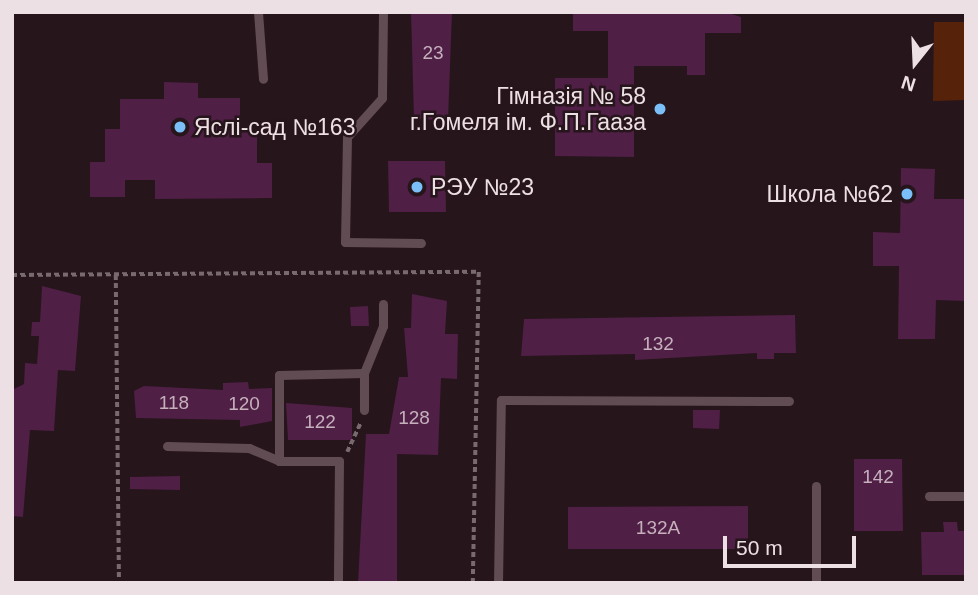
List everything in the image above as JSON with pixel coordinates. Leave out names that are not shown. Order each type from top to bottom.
[{"type":"lane","points":[[258,12],[263,79]]},
{"type":"lane","points":[[383,12],[382,98],[347,137],[345,242],[421,243]]},
{"type":"lane","points":[[364,410],[364,373],[383,326],[383,304]]},
{"type":"lane","points":[[279,461],[279,375],[364,373]]},
{"type":"lane","points":[[498,583],[501,400],[789,401]]},
{"type":"lane","points":[[167,446],[249,448],[279,461],[338,461],[338,583]]},
{"type":"lane","points":[[816,486],[816,583]]},
{"type":"lane","points":[[929,496],[966,496]]},
{"type":"path","points":[[12,275],[479,272],[473,583]]},
{"type":"path","points":[[116,275],[119,583]]},
{"type":"path","points":[[338,461],[356,443],[364,410]]},
{"type":"shaded area","points":[[934,22],[966,22],[966,100],[933,101]]},
{"type":"building","points":[[411,12],[452,12],[448,120],[414,119]]},
{"type":"building","points":[[725,12],[741,17],[741,33],[705,33],[705,75],[687,75],[687,66],[634,66],[634,157],[555,156],[555,78],[608,78],[608,31],[573,31],[573,14]]},
{"type":"building","points":[[164,82],[198,83],[198,98],[240,98],[240,131],[257,131],[257,163],[272,163],[272,198],[155,199],[155,180],[125,180],[125,197],[90,197],[90,162],[105,162],[105,129],[120,129],[120,99],[164,99]]},
{"type":"building","name":"РЭУ №23","points":[[388,161],[445,161],[446,212],[389,212]]},
{"type":"building","points":[[901,168],[935,169],[934,199],[966,199],[966,301],[936,300],[935,339],[898,339],[899,266],[873,266],[873,232],[900,233]]},
{"type":"building","points":[[42,286],[81,296],[75,371],[58,370],[54,431],[30,430],[23,517],[12,516],[12,390],[24,384],[25,363],[37,364],[39,336],[31,336],[32,322],[40,322]]},
{"type":"building","points":[[412,294],[447,301],[445,334],[458,334],[457,379],[441,378],[438,455],[397,454],[397,583],[358,583],[366,434],[389,434],[399,377],[408,377],[404,328],[411,328]]},
{"type":"building","points":[[368,306],[369,326],[351,326],[350,307]]},
{"type":"building","points":[[795,315],[796,353],[774,353],[774,359],[757,359],[757,353],[635,360],[635,354],[521,356],[524,319]]},
{"type":"building","points":[[248,382],[249,389],[272,388],[272,421],[240,427],[240,420],[136,418],[134,391],[144,386],[223,390],[223,383]]},
{"type":"building","points":[[286,403],[352,408],[352,440],[288,440]]},
{"type":"building","points":[[693,410],[720,410],[719,429],[693,428]]},
{"type":"building","points":[[854,459],[902,459],[903,531],[854,531]]},
{"type":"building","points":[[180,476],[180,490],[130,489],[130,477]]},
{"type":"building","points":[[748,506],[748,549],[568,549],[568,507]]},
{"type":"building","points":[[943,522],[957,522],[958,531],[966,531],[966,575],[922,575],[921,532],[944,532]]},
{"type":"place","name":"Гімназія № 58 г.Гомеля ім. Ф.П.Гааза","points":[[660,109]]},
{"type":"place","name":"Яслі-сад №163","points":[[180,127]]},
{"type":"place","name":"РЭУ №23","points":[[417,187]]},
{"type":"place","name":"Школа №62","points":[[907,194]]}]
